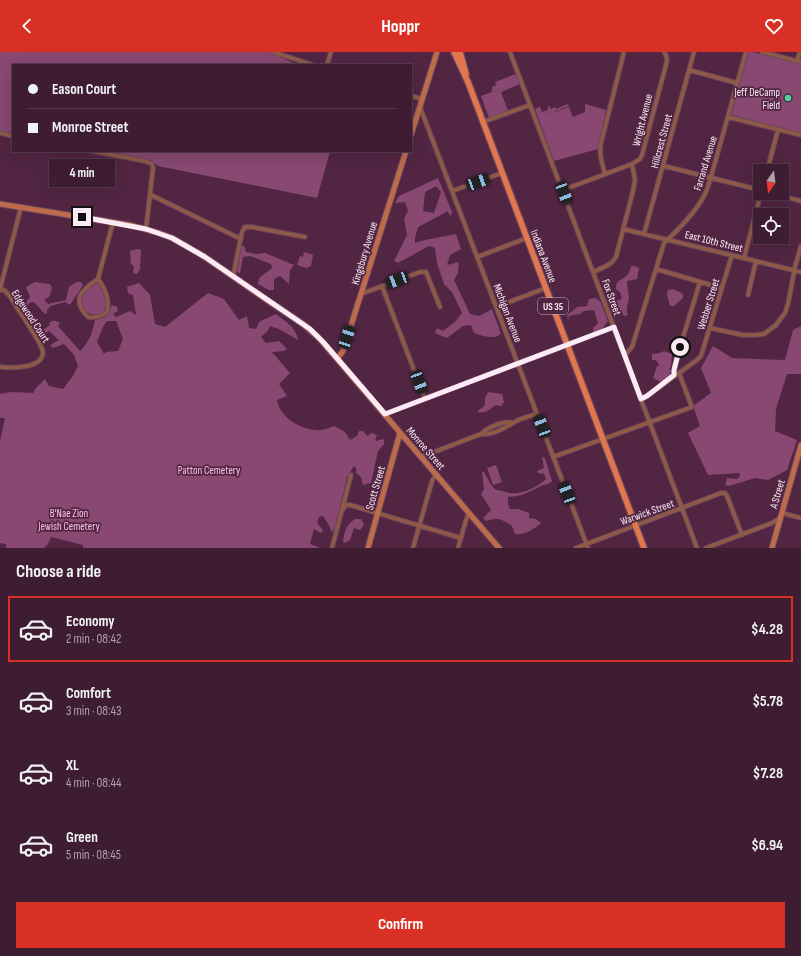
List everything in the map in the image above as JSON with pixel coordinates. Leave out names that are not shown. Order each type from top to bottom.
[{"type":"main road","points":[[412,132],[437,52]]},
{"type":"main road","name":"Indiana Avenue","points":[[454,52],[468,82],[644,548]]},
{"type":"main road","name":"Indiana Avenue","points":[[460,52],[468,82]]},
{"type":"main road","name":"Kingsbury Avenue","points":[[337,358],[343,351],[406,152]]},
{"type":"main road","name":"Monroe Street","points":[[0,204],[113,222],[159,233],[185,245],[310,329],[337,358],[499,548]]},
{"type":"main road","name":"Scott Street","points":[[368,548],[400,433]]},
{"type":"main road","name":"A Street","points":[[772,548],[801,445]]},
{"type":"street","points":[[273,52],[310,64]]},
{"type":"street","points":[[328,64],[331,52]]},
{"type":"street","name":"Fox Street","points":[[510,52],[697,548]]},
{"type":"street","points":[[605,174],[601,161],[601,143],[624,52]]},
{"type":"street","name":"Wright Avenue","points":[[632,164],[640,159],[642,155],[666,62],[664,52]]},
{"type":"street","name":"Hillcrest Street","points":[[644,234],[664,166],[694,52]]},
{"type":"street","name":"Farrand Avenue","points":[[625,356],[632,347],[664,243],[698,205],[706,191],[746,52]]},
{"type":"street","points":[[762,52],[799,61],[800,52]]},
{"type":"street","points":[[689,70],[737,83]]},
{"type":"street","points":[[412,96],[422,99]]},
{"type":"street","points":[[483,122],[530,105]]},
{"type":"street","name":"Michigan Avenue","points":[[420,107],[587,546]]},
{"type":"street","points":[[728,116],[801,136]]},
{"type":"street","points":[[769,164],[778,130]]},
{"type":"street","points":[[0,133],[12,136]]},
{"type":"street","points":[[97,152],[149,162],[153,168],[146,229]]},
{"type":"street","points":[[563,190],[632,164],[635,180],[614,260],[607,266],[594,272]]},
{"type":"street","points":[[664,166],[711,177],[753,190]]},
{"type":"street","points":[[452,191],[502,173]]},
{"type":"street","points":[[151,195],[241,239]]},
{"type":"street","points":[[789,198],[801,201]]},
{"type":"street","points":[[744,258],[758,200]]},
{"type":"street","points":[[0,289],[21,208]]},
{"type":"street","points":[[622,212],[627,213]]},
{"type":"street","points":[[98,279],[108,300],[107,312],[102,316],[95,318],[88,317],[80,306],[79,299],[81,293],[98,279],[113,222]]},
{"type":"street","points":[[234,277],[244,228],[249,226],[305,237]]},
{"type":"street","name":"East 10th Street","points":[[623,229],[801,272]]},
{"type":"street","points":[[477,257],[527,238]]},
{"type":"street","points":[[710,328],[743,335],[756,335],[764,334],[780,322],[788,304],[801,246]]},
{"type":"street","name":"Webber Street","points":[[641,399],[701,356],[732,255]]},
{"type":"street","points":[[748,295],[756,261]]},
{"type":"street","points":[[656,269],[721,288]]},
{"type":"street","points":[[361,294],[420,272],[426,272],[440,308]]},
{"type":"street","points":[[674,375],[676,360],[700,282]]},
{"type":"street","points":[[382,286],[425,399]]},
{"type":"street","points":[[496,307],[546,288]]},
{"type":"street","name":"Edgewood Court","points":[[0,289],[4,290],[9,295],[40,344],[43,353],[42,358],[32,365],[18,368],[0,367]]},
{"type":"street","points":[[385,414],[614,327]]},
{"type":"street","points":[[553,456],[603,440],[692,407],[679,373]]},
{"type":"street","points":[[421,457],[508,422],[513,423],[537,414]]},
{"type":"street","points":[[413,548],[432,481],[436,474]]},
{"type":"street","points":[[332,548],[351,475]]},
{"type":"street","name":"Warwick Street","points":[[576,548],[587,546],[725,493],[742,535]]},
{"type":"street","points":[[343,509],[346,505],[350,505],[461,538]]},
{"type":"street","points":[[458,548],[469,513]]},
{"type":"street","points":[[706,548],[775,522],[782,515],[801,518]]},
{"type":"green space","points":[[0,52],[269,52],[296,64],[12,64],[12,133],[0,131]]},
{"type":"green space","points":[[748,52],[801,64],[801,133],[731,115]]},
{"type":"green space","points":[[516,74],[520,84],[501,92],[508,111],[489,118],[481,96],[492,92],[492,87],[496,85],[495,82]]},
{"type":"green space","points":[[568,104],[569,106],[543,116],[569,107],[573,117],[585,112],[585,104],[606,110],[598,149],[554,161],[535,109],[540,107],[542,112],[548,110],[548,106],[551,109],[555,107],[556,109]]},
{"type":"green space","points":[[109,152],[330,152],[317,198],[158,166],[150,160]]},
{"type":"green space","points":[[438,178],[452,212],[451,216],[447,211],[418,227],[415,243],[456,234],[461,249],[450,255],[447,265],[459,262],[458,273],[454,280],[470,314],[479,316],[492,309],[501,334],[494,337],[488,337],[474,333],[471,325],[463,326],[447,338],[435,333],[437,328],[443,331],[455,322],[462,313],[452,292],[444,284],[437,263],[435,248],[429,246],[398,263],[394,261],[407,235],[404,218],[408,211],[405,202],[395,203],[399,196]],"holes":[[[436,186],[441,192],[434,213],[423,211],[425,192]]]},
{"type":"green space","points":[[241,246],[244,246],[246,252],[255,254],[265,253],[294,265],[290,270],[289,284],[280,276],[274,279],[274,290],[269,290],[258,284],[259,278],[272,268],[271,264],[250,256],[243,257],[240,273],[237,272]]},
{"type":"green space","points":[[138,249],[141,250],[140,269],[137,274],[133,273],[134,266],[131,264],[130,251]]},
{"type":"green space","points":[[304,252],[313,255],[311,266],[307,268],[297,265],[300,256],[303,257]]},
{"type":"green space","points":[[631,266],[639,268],[637,279],[627,281],[629,298],[627,309],[628,315],[624,316],[621,311],[615,310],[613,315],[606,297],[611,302],[622,299],[620,292],[616,289],[616,285],[620,280],[628,275]]},
{"type":"green space","points":[[35,282],[50,284],[52,288],[49,297],[44,300],[48,304],[66,300],[69,287],[76,282],[81,282],[83,285],[70,305],[65,302],[51,306],[47,310],[47,314],[44,313],[34,302],[29,303],[27,311],[35,325],[34,326],[23,311],[23,307],[30,297],[26,287]]},
{"type":"green space","points":[[97,283],[100,284],[106,298],[106,310],[101,314],[96,315],[87,312],[83,308],[81,300],[83,294]]},
{"type":"green space","points":[[139,283],[150,295],[155,324],[165,327],[208,293],[224,299],[239,320],[247,316],[249,328],[256,329],[259,322],[276,314],[293,328],[298,340],[279,329],[270,326],[267,332],[261,337],[266,343],[279,341],[287,349],[284,351],[272,352],[290,373],[279,384],[287,396],[277,400],[286,417],[297,425],[310,429],[321,430],[334,426],[345,432],[350,440],[357,436],[359,431],[363,431],[367,436],[372,433],[377,435],[376,441],[384,439],[384,444],[378,451],[371,483],[363,485],[361,477],[356,473],[356,468],[354,466],[347,477],[335,529],[331,532],[330,527],[323,516],[319,517],[317,523],[323,530],[321,533],[314,529],[310,544],[320,548],[83,548],[83,545],[51,537],[48,544],[44,548],[6,548],[6,544],[0,543],[0,441],[5,418],[0,418],[0,394],[11,392],[33,393],[45,379],[49,386],[63,389],[73,376],[78,366],[74,355],[64,344],[53,348],[50,345],[59,340],[49,331],[45,334],[47,340],[45,342],[38,335],[39,333],[50,325],[49,324],[51,321],[60,323],[58,326],[80,351],[90,337],[95,320],[105,317],[112,305],[117,307],[118,311],[113,314],[116,317],[130,311],[136,315],[133,295],[128,293],[127,287]],"holes":[[[107,321],[116,321],[123,339],[118,351],[106,352],[104,354],[97,342]]]},
{"type":"green space","points":[[673,289],[683,294],[683,298],[674,306],[670,306],[667,294],[668,290]]},
{"type":"green space","points":[[595,298],[600,301],[608,321],[602,329],[593,332],[593,328],[598,323],[594,310],[584,311],[580,314],[569,316],[568,320],[568,314],[577,307],[587,306],[589,299]]},
{"type":"green space","points":[[801,326],[801,374],[787,374],[776,409],[775,431],[797,440],[787,470],[768,480],[755,478],[729,486],[725,485],[727,478],[737,479],[740,476],[739,473],[708,475],[688,433],[700,426],[693,406],[711,393],[701,368],[713,346],[732,358],[785,360],[793,330]]},
{"type":"green space","points":[[664,351],[672,354],[671,367],[669,369],[671,370],[669,377],[661,382],[653,378],[657,366],[660,366],[656,360],[652,360],[652,354]]},
{"type":"green space","points":[[488,392],[502,394],[504,402],[501,406],[495,405],[487,411],[477,412],[485,405],[485,398]]},
{"type":"green space","points":[[542,457],[545,458],[552,481],[518,496],[508,497],[510,509],[518,509],[529,513],[529,518],[536,519],[541,523],[529,532],[515,534],[512,526],[503,520],[494,519],[486,521],[483,518],[491,510],[481,494],[484,489],[482,472],[484,472],[491,485],[496,490],[509,493],[524,492],[546,479],[544,474],[538,473],[537,471],[544,468]]},
{"type":"green space","points":[[496,465],[502,482],[493,485],[487,468]]},
{"type":"green space","points":[[355,519],[361,519],[364,525],[360,530],[354,528],[350,540],[345,543],[343,542],[346,529]]},
{"type":"place","name":"Jeff DeCamp Field","points":[[788,98]]},
{"type":"route","points":[[82,217],[130,225],[159,233],[172,238],[205,257],[310,329],[324,343],[385,414],[614,327],[641,399],[674,375],[680,347]]},
{"type":"park label","name":"Patton Cemetery","points":[[209,470]]},
{"type":"park label","name":"B'Nae Zion Jewish Cemetery","points":[[69,519]]}]
